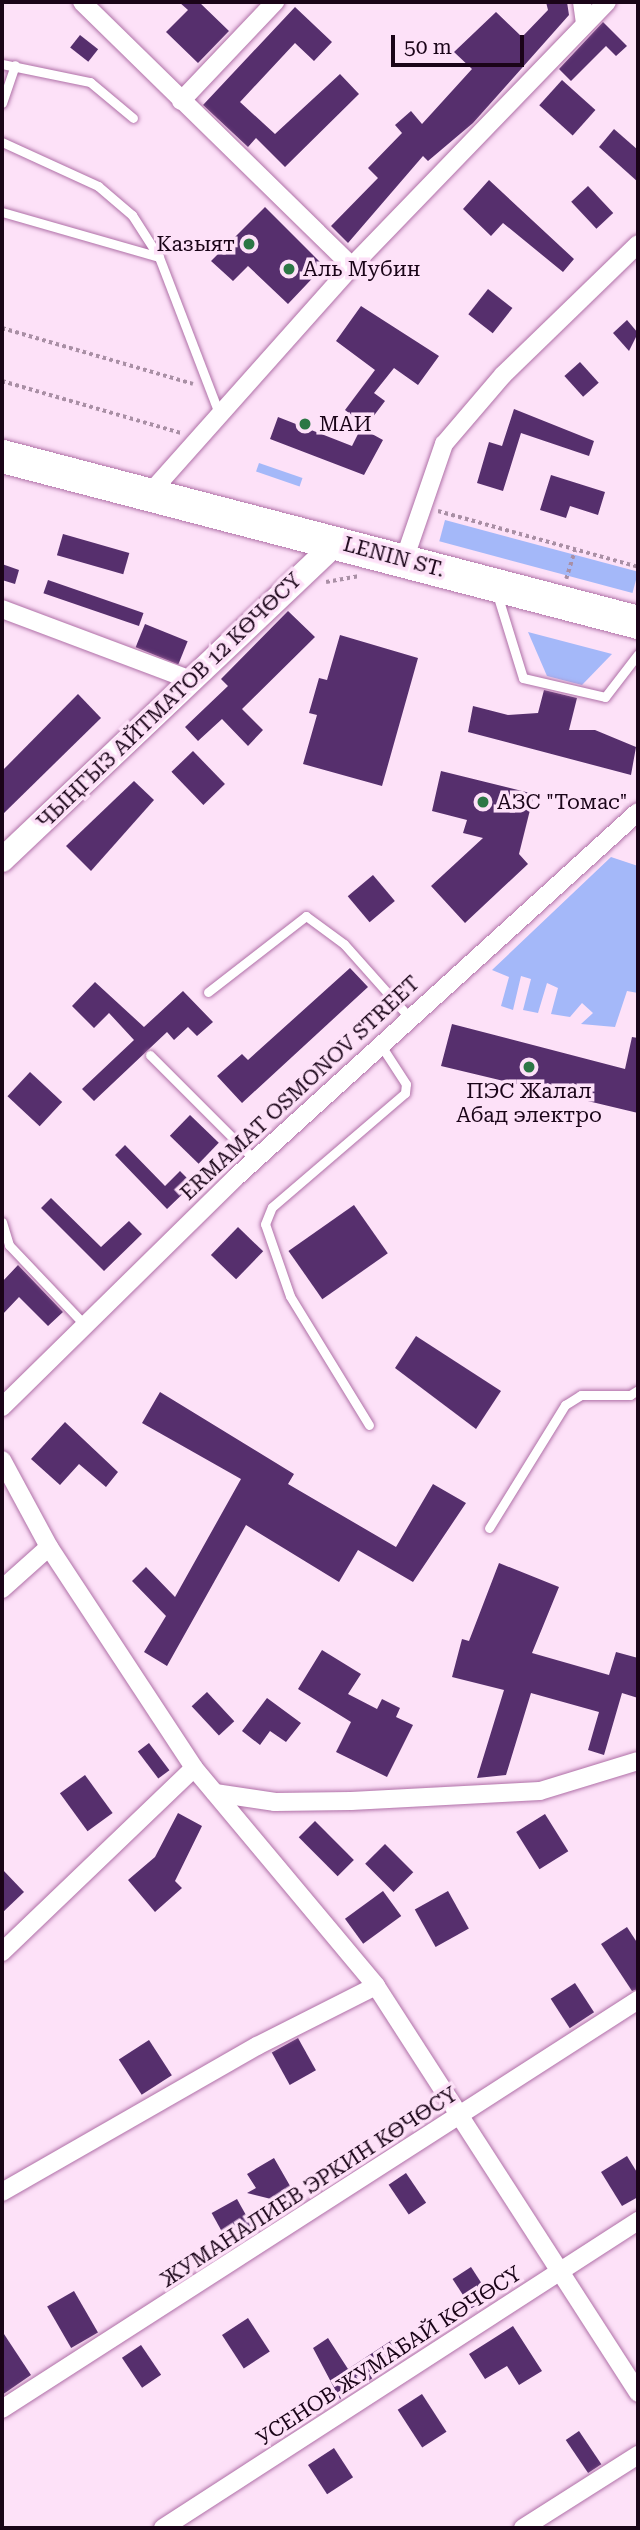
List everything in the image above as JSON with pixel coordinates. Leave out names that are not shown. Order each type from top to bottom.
[{"type":"highway","name":"LENIN ST.","points":[[2,456],[638,622]]},
{"type":"main road","name":"ЧЫҢГЫЗ АЙТМАТОВ 12 КӨЧӨСҮ","points":[[2,860],[337,542]]},
{"type":"street","points":[[82,2],[352,266]]},
{"type":"street","points":[[181,101],[275,2]]},
{"type":"street","points":[[582,2],[585,23]]},
{"type":"street","points":[[150,493],[352,266],[607,2]]},
{"type":"street","points":[[404,560],[444,444],[512,366],[638,244]]},
{"type":"street","points":[[2,609],[191,680]]},
{"type":"street","name":"ERMAMAT OSMONOV STREET","points":[[2,1407],[255,1160],[409,1017],[638,812]]},
{"type":"street","points":[[2,1460],[49,1547],[194,1768],[376,1986],[462,2113],[638,2393]]},
{"type":"street","points":[[2,1589],[49,1547]]},
{"type":"street","points":[[215,1793],[275,1802],[351,1801],[540,1791],[638,1761]]},
{"type":"street","points":[[2,1952],[194,1768]]},
{"type":"street","points":[[2,2192],[257,2046],[376,1986]]},
{"type":"street","name":"ЖУМАНАЛИЕВ ЭРКИН КӨЧӨСҮ","points":[[2,2409],[638,2000]]},
{"type":"street","name":"УСЕНОВ ЖУМАБАЙ КӨЧӨСҮ","points":[[163,2528],[638,2221]]},
{"type":"street","points":[[523,2528],[638,2455]]},
{"type":"lane","points":[[2,64],[90,82],[133,118]]},
{"type":"lane","points":[[2,103],[15,65]]},
{"type":"lane","points":[[2,142],[98,186],[132,215],[159,257],[213,390],[219,413]]},
{"type":"lane","points":[[2,212],[159,257]]},
{"type":"lane","points":[[494,584],[523,678],[605,697],[638,654]]},
{"type":"lane","points":[[208,992],[306,916],[344,944],[409,1017]]},
{"type":"lane","points":[[369,1426],[290,1296],[265,1224],[272,1207],[405,1093],[407,1084],[380,1044]]},
{"type":"lane","points":[[150,1055],[255,1160]]},
{"type":"lane","points":[[2,1223],[9,1245],[85,1325]]},
{"type":"lane","points":[[489,1528],[565,1405],[581,1395],[630,1395],[638,1390]]},
{"type":"path","points":[[2,328],[213,390]]},
{"type":"path","points":[[2,382],[191,436]]},
{"type":"path","points":[[423,507],[638,567]]},
{"type":"path","points":[[566,581],[575,550]]},
{"type":"path","points":[[316,587],[341,577],[373,579]]},
{"type":"shaded area","points":[[259,463],[302,478],[300,486],[256,472]]},
{"type":"shaded area","points":[[445,520],[638,572],[632,593],[439,541]]},
{"type":"shaded area","points":[[528,632],[612,654],[582,685],[547,676]]},
{"type":"shaded area","points":[[611,857],[638,866],[638,993],[627,991],[615,1027],[581,1024],[593,1013],[582,1003],[570,1017],[551,1014],[558,988],[547,983],[538,1013],[523,1010],[531,979],[521,976],[513,1010],[501,1006],[509,977],[492,970]]},
{"type":"building","points":[[179,2],[199,2],[229,31],[198,63],[166,32],[188,10]]},
{"type":"building","points":[[546,2],[567,2],[569,15],[473,123],[428,161],[423,156],[348,243],[331,226],[378,178],[368,168],[402,133],[395,125],[411,111],[422,124],[472,69],[454,52],[496,12],[522,37],[548,10]]},
{"type":"building","points":[[295,7],[332,42],[314,61],[295,43],[240,102],[275,134],[340,74],[359,94],[285,167],[256,138],[248,147],[203,105]]},
{"type":"building","points":[[603,22],[627,46],[616,56],[606,46],[571,81],[559,69]]},
{"type":"building","points":[[80,35],[98,49],[88,62],[70,48]]},
{"type":"building","points":[[562,80],[595,110],[573,135],[539,105]]},
{"type":"building","points":[[614,129],[638,150],[638,182],[599,147]]},
{"type":"building","points":[[489,180],[574,259],[563,272],[503,223],[491,236],[463,209]]},
{"type":"building","points":[[588,186],[613,213],[596,229],[571,202]]},
{"type":"building","points":[[265,207],[324,266],[288,304],[248,266],[233,281],[211,261]]},
{"type":"building","points":[[488,289],[512,308],[493,333],[468,314]]},
{"type":"building","points":[[361,306],[439,356],[418,385],[394,368],[374,393],[385,401],[366,426],[345,410],[375,370],[336,341]]},
{"type":"building","points":[[627,320],[638,333],[629,351],[613,333]]},
{"type":"building","points":[[580,362],[599,383],[583,397],[564,376]]},
{"type":"building","points":[[514,409],[594,441],[589,456],[521,433],[503,491],[477,483],[489,442],[502,446]]},
{"type":"building","points":[[278,417],[352,446],[361,428],[383,440],[364,475],[270,439]]},
{"type":"building","points":[[551,475],[605,492],[598,515],[570,506],[566,518],[540,510]]},
{"type":"building","points":[[63,534],[129,553],[123,574],[57,555]]},
{"type":"building","points":[[2,564],[19,570],[15,584],[2,580]]},
{"type":"building","points":[[48,580],[143,613],[139,626],[43,593]]},
{"type":"building","points":[[288,611],[315,637],[242,709],[263,730],[248,746],[222,719],[198,741],[185,727],[228,686],[221,679]]},
{"type":"building","points":[[145,624],[188,641],[178,664],[136,647]]},
{"type":"building","points":[[340,635],[418,658],[382,786],[303,764],[317,715],[309,713],[319,678],[327,680]]},
{"type":"building","points":[[544,690],[577,698],[569,730],[595,730],[636,747],[631,775],[468,732],[473,706],[508,715],[538,713]]},
{"type":"building","points":[[78,694],[101,718],[2,815],[2,771]]},
{"type":"building","points":[[193,751],[225,784],[203,805],[171,772]]},
{"type":"building","points":[[441,771],[534,794],[519,854],[528,864],[465,923],[431,886],[483,838],[463,833],[467,820],[432,811]]},
{"type":"building","points":[[134,781],[154,800],[91,871],[66,846]]},
{"type":"building","points":[[373,875],[395,901],[370,922],[348,896]]},
{"type":"building","points":[[350,968],[368,987],[242,1103],[217,1076],[242,1054],[248,1060]]},
{"type":"building","points":[[95,982],[144,1027],[183,991],[213,1022],[197,1036],[188,1027],[174,1040],[167,1032],[94,1101],[82,1089],[134,1040],[109,1013],[94,1028],[72,1006]]},
{"type":"building","name":"ПЭС Жалал Абад электро","points":[[452,1024],[625,1069],[632,1037],[638,1038],[638,1113],[441,1066]]},
{"type":"building","points":[[30,1072],[62,1102],[40,1126],[7,1096]]},
{"type":"building","points":[[190,1115],[219,1143],[199,1164],[170,1136]]},
{"type":"building","points":[[125,1145],[165,1186],[180,1171],[193,1184],[167,1209],[115,1155]]},
{"type":"building","points":[[51,1198],[101,1247],[129,1221],[142,1234],[104,1271],[41,1208]]},
{"type":"building","points":[[354,1205],[388,1253],[322,1299],[288,1251]]},
{"type":"building","points":[[238,1227],[263,1251],[236,1279],[211,1255]]},
{"type":"building","points":[[18,1265],[63,1312],[48,1326],[19,1297],[2,1315],[2,1282]]},
{"type":"building","points":[[416,1336],[501,1391],[476,1429],[395,1368]]},
{"type":"building","points":[[160,1392],[294,1474],[288,1484],[396,1547],[433,1484],[466,1503],[413,1582],[358,1550],[339,1582],[246,1525],[167,1666],[144,1652],[166,1616],[132,1581],[146,1567],[175,1597],[241,1479],[142,1423]]},
{"type":"building","points":[[65,1422],[118,1472],[106,1487],[79,1464],[60,1485],[31,1459]]},
{"type":"building","points":[[499,1563],[559,1587],[532,1653],[609,1675],[616,1652],[638,1658],[638,1698],[622,1693],[604,1755],[588,1750],[599,1712],[531,1693],[506,1775],[477,1778],[504,1690],[452,1677],[462,1639],[469,1641]]},
{"type":"building","points":[[322,1650],[361,1674],[348,1694],[377,1709],[382,1699],[400,1708],[396,1717],[413,1725],[387,1777],[336,1752],[351,1722],[298,1689]]},
{"type":"building","points":[[207,1692],[234,1721],[219,1736],[192,1706]]},
{"type":"building","points":[[267,1698],[301,1723],[286,1742],[270,1731],[260,1745],[242,1731]]},
{"type":"building","points":[[149,1743],[169,1770],[158,1779],[138,1751]]},
{"type":"building","points":[[85,1775],[113,1813],[88,1831],[60,1793]]},
{"type":"building","points":[[178,1813],[202,1826],[175,1881],[182,1888],[155,1912],[128,1880],[155,1857]]},
{"type":"building","points":[[545,1814],[568,1851],[539,1869],[516,1832]]},
{"type":"building","points":[[315,1821],[354,1860],[338,1876],[299,1837]]},
{"type":"building","points":[[385,1844],[413,1872],[393,1892],[365,1864]]},
{"type":"building","points":[[2,1869],[24,1892],[2,1913]]},
{"type":"building","points":[[383,1891],[401,1916],[363,1944],[345,1919]]},
{"type":"building","points":[[448,1891],[469,1929],[436,1947],[415,1909]]},
{"type":"building","points":[[627,1927],[638,1944],[638,1989],[632,1991],[601,1944]]},
{"type":"building","points":[[575,1983],[594,2012],[570,2028],[551,1999]]},
{"type":"building","points":[[298,2038],[316,2070],[290,2085],[272,2053]]},
{"type":"building","points":[[149,2040],[172,2075],[142,2095],[119,2060]]},
{"type":"building","points":[[627,2156],[638,2174],[638,2197],[622,2206],[601,2172]]},
{"type":"building","points":[[274,2158],[297,2198],[287,2203],[247,2193],[256,2188],[247,2174]]},
{"type":"building","points":[[406,2173],[426,2203],[409,2215],[389,2185]]},
{"type":"building","points":[[237,2199],[255,2231],[230,2245],[212,2213]]},
{"type":"building","points":[[471,2267],[490,2296],[472,2308],[453,2279]]},
{"type":"building","points":[[74,2291],[98,2333],[71,2348],[47,2306]]},
{"type":"building","points":[[248,2318],[270,2352],[244,2368],[222,2335]]},
{"type":"building","points":[[513,2326],[542,2371],[519,2385],[507,2366],[485,2379],[469,2354]]},
{"type":"building","points":[[2,2331],[31,2375],[2,2395]]},
{"type":"building","points":[[328,2338],[348,2369],[392,2340],[404,2358],[340,2399],[313,2348]]},
{"type":"building","points":[[141,2345],[161,2375],[142,2388],[122,2358]]},
{"type":"building","points":[[422,2394],[447,2432],[422,2448],[398,2410]]},
{"type":"building","points":[[579,2431],[601,2464],[588,2473],[566,2440]]},
{"type":"building","points":[[334,2448],[353,2477],[327,2494],[308,2465]]},
{"type":"place","name":"Казыят","points":[[249,244]]},
{"type":"place","name":"Аль Мубин","points":[[289,269]]},
{"type":"place","name":"МАИ","points":[[305,424]]},
{"type":"place","name":"АЗС \"Томас\"","points":[[483,802]]},
{"type":"place","name":"ПЭС Жалал Абад электро","points":[[529,1067]]}]
